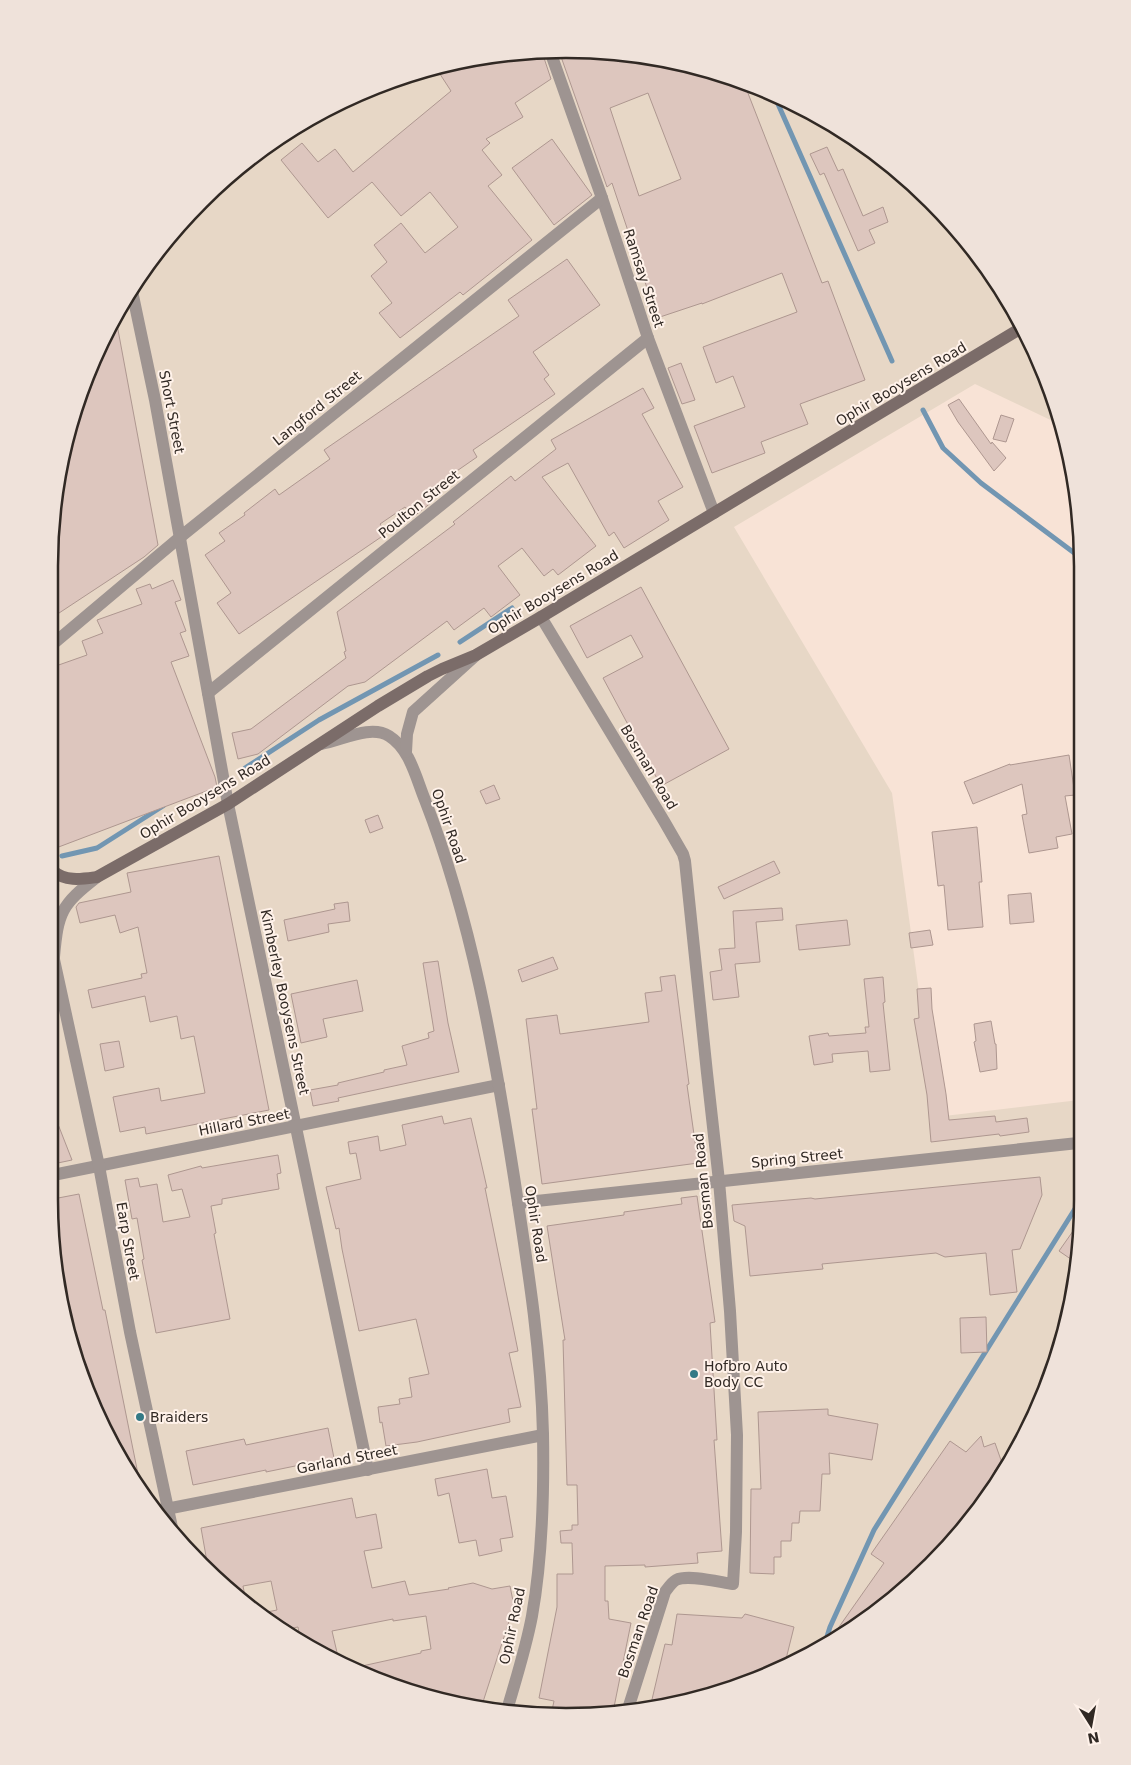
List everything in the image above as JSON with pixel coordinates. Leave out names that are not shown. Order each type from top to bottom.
[{"type":"main road","name":"Ophir Booysens Road","points":[[97,876],[228,804],[428,676],[476,655],[541,617],[1016,332]]},
{"type":"main road","points":[[58,874],[73,879],[97,876]]},
{"type":"street","name":"Ramsay Street","points":[[552,58],[602,198],[648,338],[714,513]]},
{"type":"street","name":"Langford Street","points":[[58,640],[179,538],[602,198]]},
{"type":"street","name":"Short Street","points":[[134,299],[155,400],[179,538]]},
{"type":"street","name":"Poulton Street","points":[[208,693],[648,338]]},
{"type":"street","name":"Kimberley Booysens Street","points":[[179,538],[228,804],[368,1470]]},
{"type":"street","name":"Bosman Road","points":[[541,617],[683,854],[719,1181],[730,1311],[737,1435],[736,1532],[732,1584],[688,1578],[677,1579],[671,1584],[666,1592],[630,1703]]},
{"type":"street","points":[[406,752],[407,734],[413,712],[476,655]]},
{"type":"street","points":[[318,745],[363,732],[376,731],[391,737],[406,752]]},
{"type":"street","name":"Ophir Road","points":[[406,752],[433,821],[462,914],[478,978],[499,1085],[532,1292],[540,1368],[543,1435],[541,1525],[532,1618],[509,1704]]},
{"type":"street","name":"Earp Street","points":[[58,923],[71,898],[97,876]]},
{"type":"street","name":"Earp Street","points":[[58,979],[99,1166],[162,1509]]},
{"type":"street","name":"Hillard Street","points":[[58,1174],[499,1085]]},
{"type":"street","name":"Spring Street","points":[[518,1203],[1074,1144]]},
{"type":"street","name":"Garland Street","points":[[163,1510],[543,1435]]},
{"type":"shaded area","points":[[566,58],[632,62],[665,67],[729,84],[760,96],[820,126],[848,143],[875,162],[925,206],[969,256],[988,283],[1021,341],[1035,371],[1052,421],[975,384],[734,527],[892,793],[936,1117],[1074,1101],[1074,1200],[1069,1266],[1064,1299],[1047,1363],[1021,1424],[988,1482],[969,1509],[925,1559],[875,1603],[848,1622],[790,1655],[760,1669],[729,1681],[665,1698],[632,1703],[566,1708],[499,1703],[466,1698],[402,1681],[371,1669],[311,1639],[256,1603],[206,1559],[162,1509],[143,1482],[110,1424],[84,1363],[67,1299],[59,1233],[58,566],[62,499],[67,466],[84,402],[110,341],[143,283],[162,256],[206,206],[256,162],[283,143],[341,110],[371,96],[402,84],[466,67],[532,59]]},
{"type":"building","points":[[562,58],[599,59],[665,67],[729,84],[747,91],[822,283],[828,281],[865,380],[800,404],[808,424],[761,442],[765,453],[712,473],[694,426],[745,407],[733,376],[716,383],[703,347],[797,312],[782,273],[702,304],[657,318],[612,183],[607,187]],"holes":[[[648,93],[681,179],[639,196],[610,108]]]},
{"type":"building","points":[[544,59],[551,79],[515,103],[523,117],[486,139],[490,143],[482,150],[502,175],[488,186],[532,240],[463,295],[460,292],[400,338],[379,313],[392,303],[371,276],[387,262],[374,245],[401,223],[425,253],[458,227],[430,192],[401,216],[372,182],[328,218],[281,160],[302,143],[318,162],[335,149],[353,172],[451,91],[440,74],[499,62]]},
{"type":"building","points":[[552,139],[592,195],[554,225],[512,168]]},
{"type":"building","points":[[827,147],[838,171],[843,169],[863,216],[883,207],[888,222],[869,230],[875,243],[858,251],[824,173],[820,175],[810,154]]},
{"type":"building","points":[[567,259],[600,305],[533,352],[549,375],[544,379],[555,394],[473,450],[477,457],[425,493],[432,502],[413,517],[405,507],[380,524],[387,533],[239,634],[217,603],[231,593],[205,555],[225,541],[219,533],[245,515],[244,513],[275,489],[279,495],[330,459],[324,450],[519,316],[508,300]]},
{"type":"building","points":[[117,327],[158,545],[144,557],[58,614],[59,532],[67,466],[84,402],[96,371]]},
{"type":"building","points":[[681,363],[695,400],[682,404],[668,368]]},
{"type":"building","points":[[643,388],[654,408],[642,414],[683,487],[658,501],[669,520],[624,548],[614,532],[609,536],[568,463],[542,477],[596,546],[558,575],[553,569],[544,576],[522,548],[498,566],[520,595],[491,617],[484,608],[454,630],[447,621],[365,682],[348,686],[258,754],[238,759],[232,733],[251,729],[346,658],[337,612],[455,524],[453,522],[511,476],[515,481],[556,449],[551,440]]},
{"type":"building","points":[[959,399],[991,444],[992,442],[1006,458],[994,471],[958,422],[948,405]]},
{"type":"building","points":[[1001,415],[1014,419],[1006,442],[993,439]]},
{"type":"building","points":[[173,580],[181,600],[175,602],[186,631],[180,633],[189,656],[171,662],[215,777],[217,787],[58,847],[58,665],[87,655],[82,641],[103,633],[97,620],[142,604],[136,589],[150,584],[152,589]]},
{"type":"building","points":[[641,587],[729,749],[661,786],[603,678],[643,657],[631,635],[587,658],[570,626]]},
{"type":"building","points":[[1069,755],[1074,795],[1065,796],[1072,834],[1056,837],[1058,848],[1029,853],[1022,815],[1027,814],[1022,784],[973,804],[964,782],[1010,765]]},
{"type":"building","points":[[494,785],[500,799],[486,804],[480,791]]},
{"type":"building","points":[[378,815],[383,828],[370,833],[365,820]]},
{"type":"building","points":[[977,827],[982,882],[979,882],[983,927],[948,930],[944,885],[938,886],[932,832]]},
{"type":"building","points":[[219,856],[269,1110],[146,1134],[145,1127],[120,1132],[113,1097],[159,1088],[161,1101],[205,1093],[194,1036],[181,1039],[177,1016],[150,1022],[145,996],[92,1008],[88,990],[142,978],[141,974],[147,973],[138,927],[120,933],[115,915],[80,923],[76,907],[79,903],[131,892],[127,873]]},
{"type":"building","points":[[774,861],[780,873],[724,899],[718,887]]},
{"type":"building","points":[[1031,893],[1034,922],[1010,924],[1008,895]]},
{"type":"building","points":[[348,902],[350,921],[328,924],[329,932],[288,941],[284,920],[335,909],[334,904]]},
{"type":"building","points":[[782,908],[783,920],[756,922],[760,962],[735,964],[739,997],[713,1000],[710,972],[722,970],[719,949],[735,948],[733,911]]},
{"type":"building","points":[[847,920],[850,945],[799,950],[796,925]]},
{"type":"building","points":[[930,930],[933,945],[911,948],[909,933]]},
{"type":"building","points":[[553,957],[558,969],[522,982],[518,970]]},
{"type":"building","points":[[438,961],[448,1023],[459,1072],[338,1098],[339,1101],[313,1106],[310,1090],[338,1085],[338,1083],[407,1065],[402,1046],[429,1038],[428,1033],[434,1031],[423,963]]},
{"type":"building","points":[[675,975],[698,1163],[542,1184],[532,1109],[537,1109],[526,1019],[557,1015],[560,1034],[649,1022],[645,993],[662,991],[660,977]]},
{"type":"building","points":[[883,977],[885,1002],[883,1003],[890,1070],[870,1072],[868,1051],[832,1054],[833,1062],[814,1065],[809,1036],[828,1033],[829,1036],[866,1033],[865,1027],[869,1027],[864,979]]},
{"type":"building","points":[[357,980],[363,1011],[323,1019],[327,1037],[301,1043],[291,994]]},
{"type":"building","points":[[931,988],[932,1009],[949,1120],[995,1116],[996,1122],[1027,1118],[1029,1132],[931,1142],[927,1095],[914,1019],[919,1018],[917,989]]},
{"type":"building","points":[[991,1021],[996,1044],[997,1069],[980,1072],[974,1042],[976,1041],[974,1024]]},
{"type":"building","points":[[119,1041],[124,1067],[105,1071],[100,1044]]},
{"type":"building","points":[[442,1116],[444,1124],[471,1118],[487,1188],[485,1188],[518,1351],[509,1353],[521,1407],[508,1409],[510,1422],[417,1442],[386,1446],[378,1407],[400,1404],[399,1399],[412,1397],[409,1378],[429,1374],[416,1319],[359,1331],[339,1228],[336,1229],[326,1187],[361,1179],[356,1153],[350,1154],[348,1142],[378,1136],[380,1151],[406,1145],[402,1125]]},
{"type":"building","points":[[58,1124],[72,1160],[58,1163]]},
{"type":"building","points":[[278,1155],[281,1173],[277,1174],[279,1189],[222,1199],[222,1204],[211,1206],[216,1233],[214,1234],[230,1319],[156,1333],[142,1260],[144,1259],[137,1218],[132,1219],[125,1180],[138,1178],[140,1187],[157,1184],[163,1222],[190,1217],[182,1189],[172,1191],[168,1175],[201,1166],[202,1168]]},
{"type":"building","points":[[1040,1177],[1042,1195],[1020,1249],[1012,1250],[1017,1292],[990,1295],[986,1253],[945,1257],[936,1253],[822,1264],[823,1269],[750,1276],[745,1226],[734,1221],[732,1205],[815,1199]]},
{"type":"building","points":[[79,1194],[103,1310],[105,1310],[138,1474],[110,1424],[84,1363],[67,1299],[59,1233],[58,1198]]},
{"type":"building","points":[[697,1196],[715,1322],[710,1323],[717,1440],[714,1440],[722,1551],[697,1553],[698,1563],[645,1567],[645,1565],[605,1566],[605,1601],[608,1601],[609,1619],[631,1623],[614,1705],[553,1707],[554,1701],[539,1698],[557,1607],[557,1574],[573,1574],[572,1543],[561,1543],[560,1531],[572,1530],[572,1525],[578,1525],[577,1485],[567,1485],[563,1340],[565,1340],[547,1226],[624,1215],[624,1212],[682,1204],[681,1198]]},
{"type":"building","points":[[1072,1232],[1070,1258],[1059,1251]]},
{"type":"building","points":[[986,1317],[987,1352],[961,1353],[960,1318]]},
{"type":"building","points":[[828,1409],[828,1415],[878,1424],[872,1460],[829,1453],[830,1474],[822,1474],[820,1511],[800,1511],[799,1523],[792,1523],[791,1541],[781,1541],[781,1557],[774,1557],[774,1574],[750,1573],[751,1489],[761,1489],[758,1412]]},
{"type":"building","points":[[328,1428],[334,1458],[193,1485],[186,1451],[244,1439],[246,1445]]},
{"type":"building","points":[[981,1436],[984,1447],[995,1443],[1001,1460],[969,1509],[925,1559],[875,1603],[839,1628],[884,1563],[871,1554],[950,1441],[966,1452]]},
{"type":"building","points":[[487,1469],[492,1498],[506,1496],[513,1537],[500,1539],[502,1551],[479,1556],[476,1540],[459,1543],[449,1493],[438,1496],[435,1479]]},
{"type":"building","points":[[352,1498],[356,1518],[376,1514],[382,1548],[364,1551],[372,1588],[405,1581],[409,1595],[473,1583],[492,1589],[510,1586],[514,1606],[483,1701],[466,1698],[402,1681],[364,1666],[431,1649],[426,1616],[393,1621],[393,1619],[332,1631],[337,1653],[299,1632],[298,1627],[293,1628],[268,1612],[277,1610],[271,1581],[243,1586],[244,1593],[207,1560],[201,1528]]},
{"type":"building","points":[[677,1614],[742,1618],[745,1614],[794,1627],[787,1657],[729,1681],[652,1700],[665,1644],[672,1645]]},
{"type":"waterway","points":[[778,104],[892,361]]},
{"type":"waterway","points":[[923,410],[943,448],[981,483],[1073,552]]},
{"type":"waterway","points":[[460,642],[512,608]]},
{"type":"waterway","points":[[245,768],[319,720],[438,655]]},
{"type":"waterway","points":[[62,856],[97,848],[163,806]]},
{"type":"waterway","points":[[828,1634],[874,1530],[1073,1212]]},
{"type":"place","name":"Hofbro Auto Body CC","points":[[694,1374]]},
{"type":"place","name":"Braiders","points":[[140,1417]]}]
